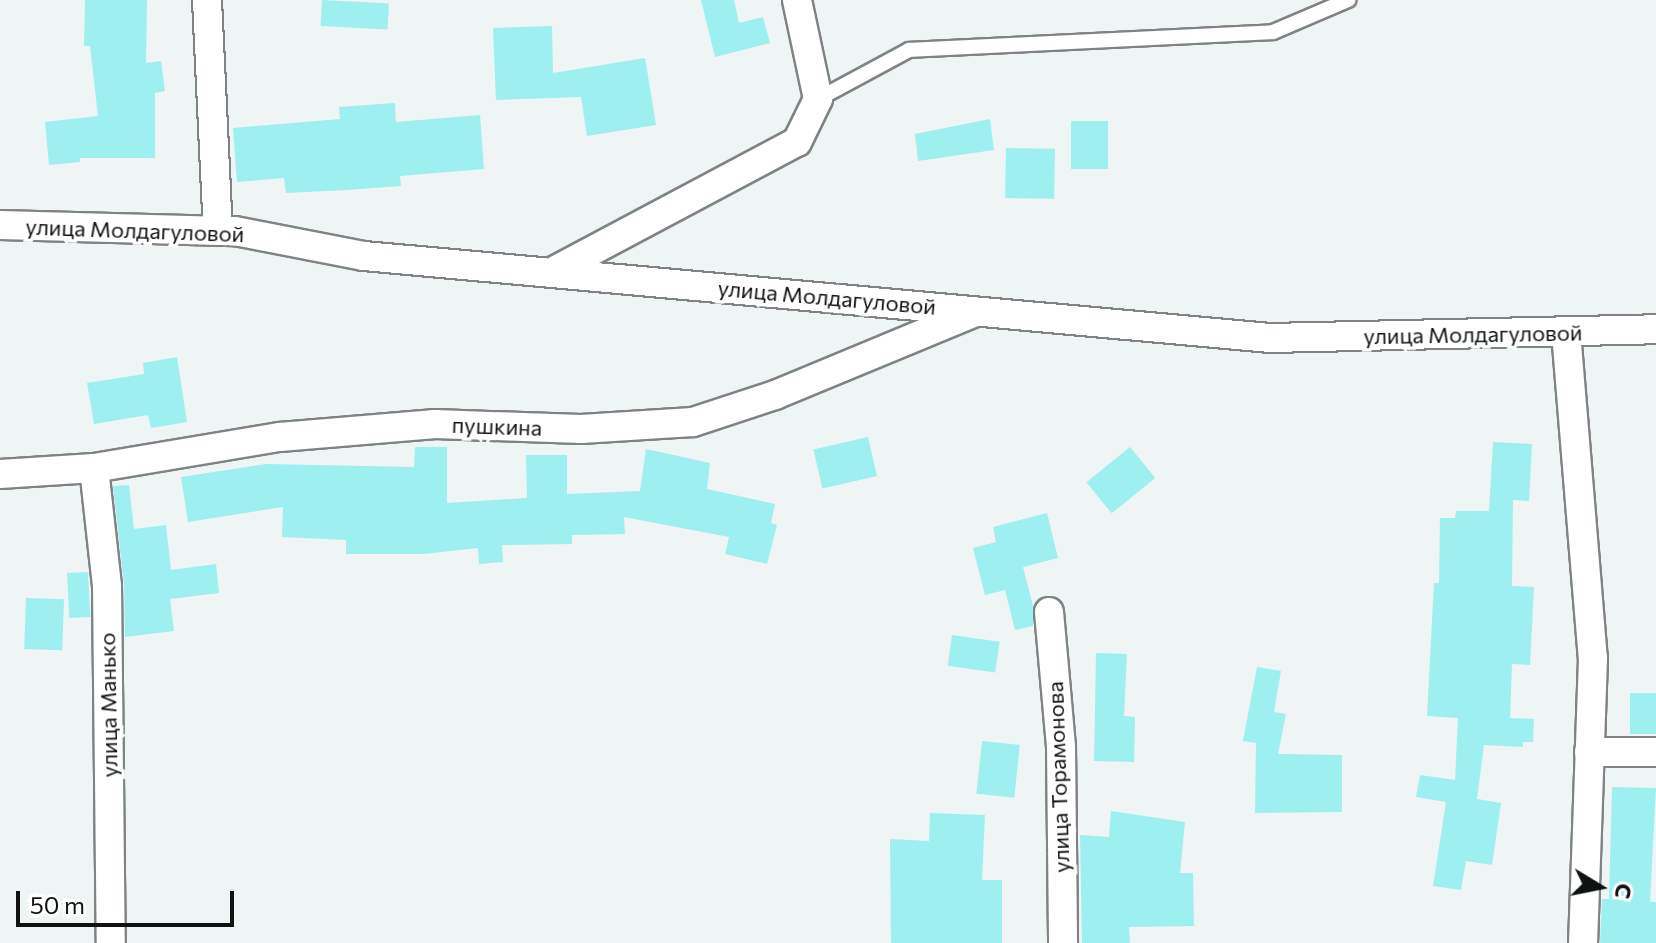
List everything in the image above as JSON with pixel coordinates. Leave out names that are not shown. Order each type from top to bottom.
[{"type":"street","points":[[207,0],[218,231]]},
{"type":"street","points":[[552,272],[797,142],[818,99],[797,0]]},
{"type":"street","name":"улица Молдагуловой","points":[[0,225],[218,231],[364,256],[1270,338],[1656,329]]},
{"type":"street","name":"пушкина","points":[[0,474],[94,468],[280,437],[435,424],[581,429],[693,422],[775,395],[976,311]]},
{"type":"street","points":[[1566,332],[1593,658],[1583,943]]},
{"type":"street","name":"улица Манько","points":[[94,468],[107,586],[111,943]]},
{"type":"street","name":"улица Торамонова","points":[[1049,612],[1061,747],[1063,943]]},
{"type":"street","points":[[1589,752],[1656,752]]},
{"type":"lane","points":[[818,99],[909,50],[1273,32],[1348,0]]},
{"type":"building","points":[[85,0],[147,0],[146,63],[161,61],[165,91],[155,93],[155,158],[80,158],[80,162],[49,165],[45,122],[98,116],[90,46],[84,46]]},
{"type":"building","points":[[322,0],[389,4],[388,29],[321,26]]},
{"type":"building","points":[[701,0],[734,0],[739,23],[763,17],[770,43],[715,57]]},
{"type":"building","points":[[552,26],[553,73],[645,58],[656,125],[587,136],[581,97],[496,100],[493,28]]},
{"type":"building","points":[[395,103],[396,122],[480,115],[484,169],[400,176],[401,186],[346,190],[286,193],[284,178],[237,182],[233,128],[340,119],[339,107]]},
{"type":"building","points":[[990,119],[994,150],[918,161],[915,134]]},
{"type":"building","points":[[1071,121],[1108,121],[1108,169],[1071,169]]},
{"type":"building","points":[[1006,148],[1055,149],[1054,199],[1005,198]]},
{"type":"building","points":[[177,357],[187,422],[151,428],[148,415],[94,424],[87,383],[144,374],[143,363]]},
{"type":"building","points":[[868,437],[877,476],[822,489],[813,450]]},
{"type":"building","points":[[1493,442],[1532,444],[1529,501],[1513,500],[1512,586],[1534,587],[1530,665],[1512,664],[1510,718],[1534,719],[1533,742],[1523,742],[1523,747],[1484,745],[1477,799],[1501,803],[1492,865],[1466,861],[1461,890],[1433,886],[1446,802],[1416,797],[1420,775],[1455,780],[1458,718],[1427,716],[1434,583],[1439,583],[1440,518],[1455,518],[1456,511],[1489,511]]},
{"type":"building","points":[[415,447],[447,447],[447,503],[527,498],[526,455],[567,455],[567,494],[640,491],[646,449],[710,463],[707,489],[775,504],[771,523],[777,525],[767,564],[725,554],[729,537],[624,517],[625,534],[572,535],[572,544],[502,545],[503,562],[479,564],[478,548],[424,554],[346,554],[346,540],[282,537],[283,507],[188,522],[181,477],[266,464],[414,467]]},
{"type":"building","points":[[1130,447],[1155,478],[1112,513],[1086,482]]},
{"type":"building","points":[[129,485],[134,529],[166,525],[171,570],[216,564],[219,593],[170,599],[174,631],[125,637],[124,584],[113,486]]},
{"type":"building","points":[[1047,513],[1058,558],[1023,567],[1033,606],[1033,626],[1015,630],[1005,590],[985,595],[973,548],[996,542],[993,527]]},
{"type":"building","points":[[88,572],[90,617],[69,618],[67,573]]},
{"type":"building","points":[[26,598],[64,599],[62,650],[24,649]]},
{"type":"building","points":[[952,635],[1000,642],[995,672],[948,666]]},
{"type":"building","points":[[1096,653],[1127,654],[1124,716],[1135,717],[1134,762],[1094,761]]},
{"type":"building","points":[[1257,667],[1281,671],[1274,712],[1286,714],[1278,754],[1342,755],[1342,812],[1255,813],[1256,743],[1243,741]]},
{"type":"building","points":[[1630,693],[1656,693],[1656,734],[1630,734]]},
{"type":"building","points":[[982,741],[1020,745],[1014,798],[976,794]]},
{"type":"building","points":[[1612,787],[1656,788],[1650,902],[1656,902],[1656,943],[1600,943],[1602,899],[1609,899]]},
{"type":"building","points":[[1111,811],[1185,822],[1180,873],[1193,873],[1194,926],[1129,927],[1130,943],[1082,943],[1080,835],[1109,837]]},
{"type":"building","points":[[930,813],[985,815],[982,880],[1002,880],[1002,943],[891,943],[890,839],[929,841]]}]
